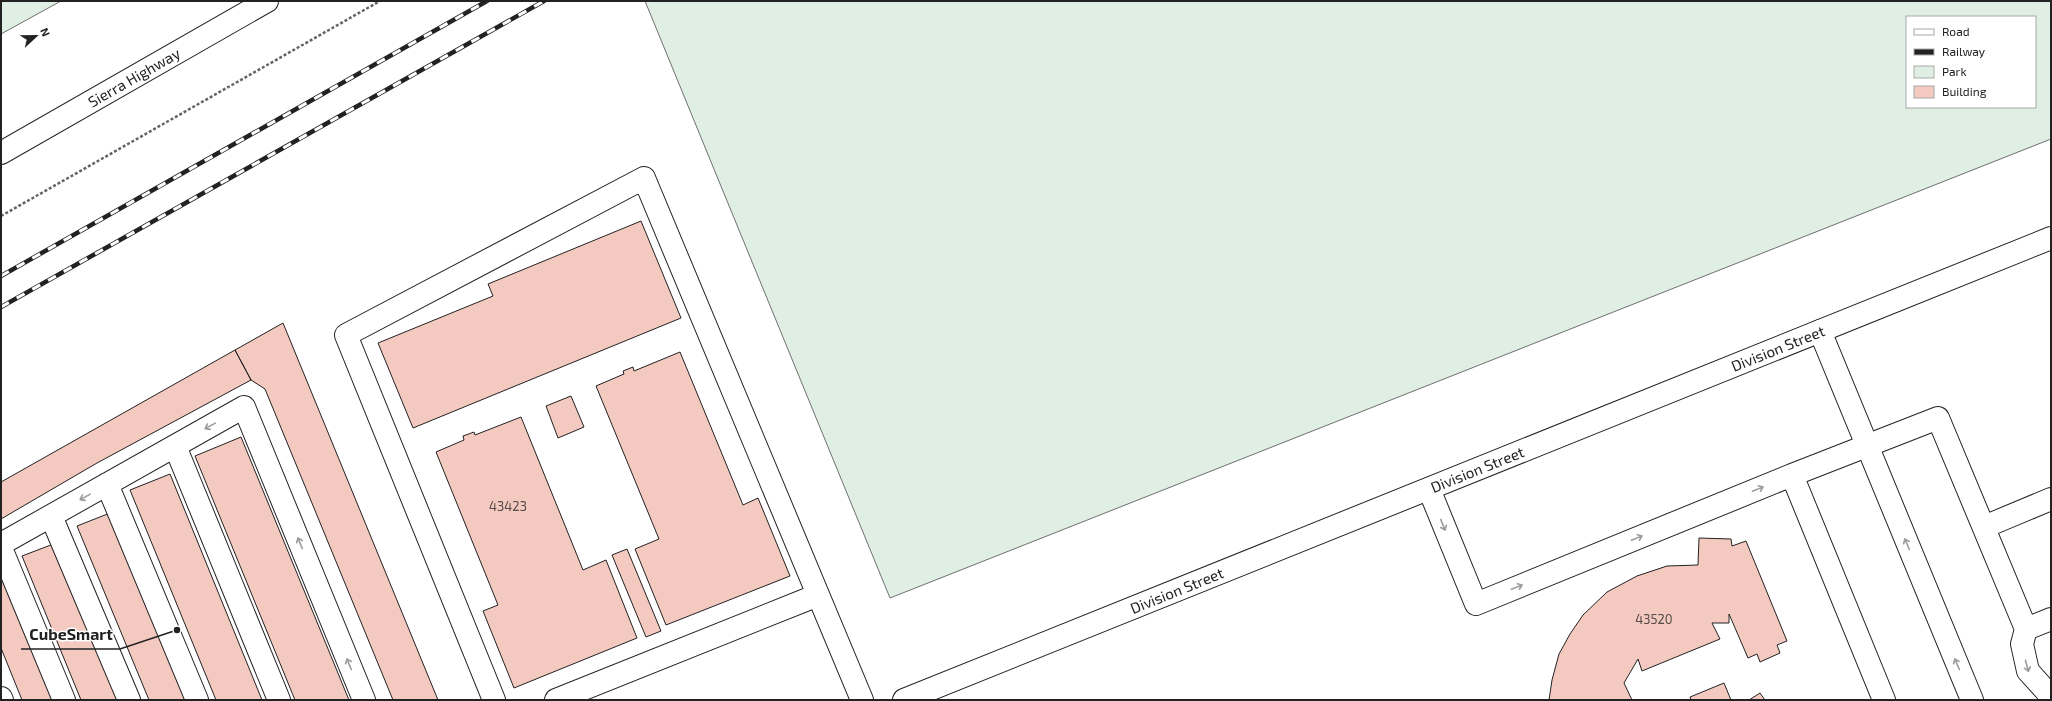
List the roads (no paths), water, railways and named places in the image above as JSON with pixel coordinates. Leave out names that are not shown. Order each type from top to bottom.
[{"type":"main road","name":"Sierra Highway","points":[[1,153],[267,1]]},
{"type":"main road","points":[[494,700],[346,335],[644,178],[862,700]]},
{"type":"main road","name":"Division Street","points":[[904,700],[2051,238]]},
{"type":"main road","points":[[1820,331],[1972,700]]},
{"type":"main road","points":[[1,544],[244,407],[364,700]]},
{"type":"main road","points":[[1429,488],[1476,604],[1866,445],[1938,418],[2026,629],[2022,644],[2028,672],[2048,692],[2051,692]]},
{"type":"main road","points":[[175,446],[279,700]]},
{"type":"main road","points":[[1792,475],[1884,700]]},
{"type":"main road","points":[[107,484],[197,700]]},
{"type":"main road","points":[[1984,527],[2051,499]]},
{"type":"main road","points":[[51,516],[129,700]]},
{"type":"main road","points":[[1,548],[64,700]]},
{"type":"main road","points":[[556,700],[818,594]]},
{"type":"main road","points":[[2026,629],[2051,619]]},
{"type":"railway","points":[[1,276],[487,1]]},
{"type":"railway","points":[[1,307],[544,1]]},
{"type":"place","name":"CubeSmart","points":[[177,630]]}]
